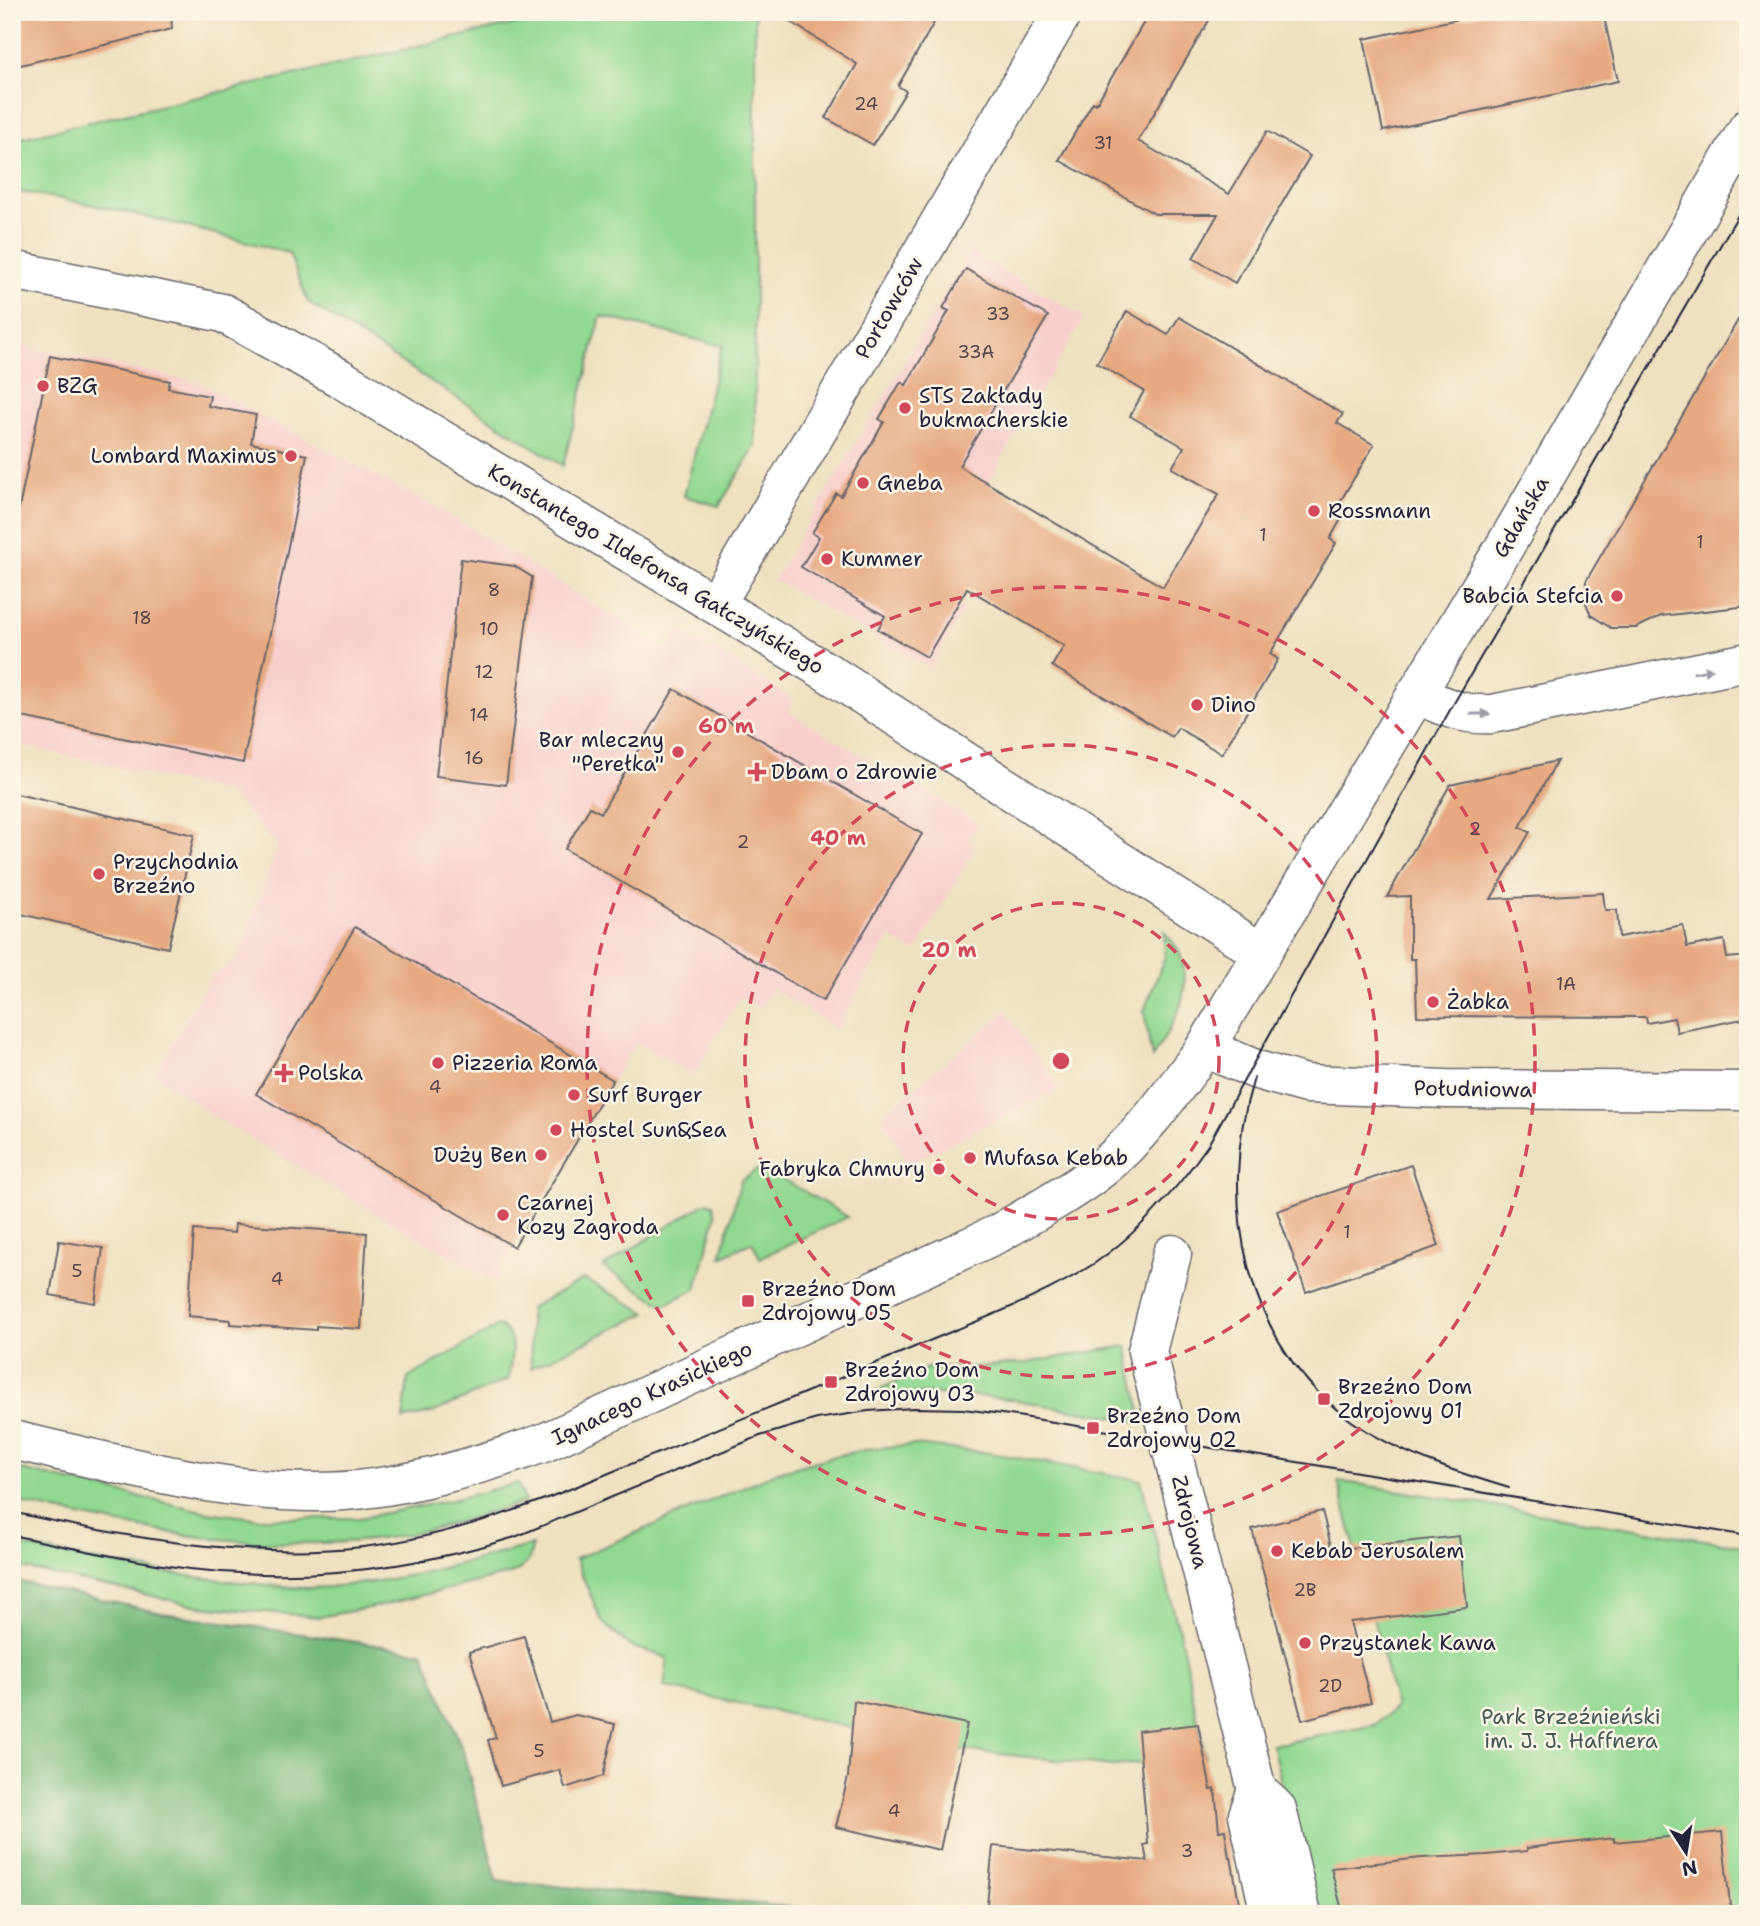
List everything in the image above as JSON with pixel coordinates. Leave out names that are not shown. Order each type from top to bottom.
[{"type":"street","name":"Portowców","points":[[716,604],[1063,12]]},
{"type":"street","name":"Gdańska","points":[[1205,1048],[1505,546],[1748,128]]},
{"type":"street","name":"Konstantego Ildefonsa Gałczyńskiego","points":[[12,270],[223,313],[338,377],[827,672],[1262,953]]},
{"type":"street","points":[[1416,694],[1450,710],[1473,715],[1492,714],[1748,662]]},
{"type":"street","name":"Południowa","points":[[1205,1048],[1257,1070],[1306,1084],[1446,1089],[1748,1091]]},
{"type":"street","name":"Ignacego Krasickiego","points":[[12,1440],[252,1490],[333,1491],[388,1485],[477,1466],[546,1442],[1011,1226],[1068,1193],[1101,1169],[1150,1121],[1205,1048]]},
{"type":"street","name":"Zdrojowa","points":[[1172,1254],[1147,1351],[1257,1790],[1277,1809],[1302,1914]]},
{"type":"street","name":"Zdrojowa","points":[[1257,1790],[1248,1815],[1270,1914]]},
{"type":"shaded area","points":[[970,252],[1084,317],[927,588],[964,609],[930,668],[774,580]]},
{"type":"shaded area","points":[[12,344],[197,382],[437,508],[667,649],[680,630],[793,699],[788,712],[978,823],[968,841],[975,848],[916,952],[889,937],[837,1029],[772,988],[761,1008],[740,997],[694,1075],[635,1043],[494,1281],[212,1115],[155,1074],[212,975],[236,962],[278,846],[229,793],[12,743]]},
{"type":"shaded area","points":[[1006,1011],[1059,1089],[908,1164],[882,1115]]},
{"type":"green space","points":[[566,12],[755,12],[755,447],[719,506],[684,496],[722,346],[601,316],[563,466],[308,302],[289,253],[117,210],[12,191],[12,140]]},
{"type":"green space","points":[[1164,931],[1180,954],[1184,969],[1183,996],[1174,1021],[1152,1058],[1144,1011],[1165,957]]},
{"type":"green space","points":[[762,1167],[848,1217],[760,1258],[752,1242],[721,1257],[741,1180]]},
{"type":"green space","points":[[707,1202],[713,1204],[716,1215],[696,1289],[664,1305],[603,1267]]},
{"type":"green space","points":[[584,1279],[647,1313],[531,1368],[530,1308]]},
{"type":"green space","points":[[498,1326],[505,1330],[511,1341],[509,1379],[434,1412],[403,1420],[408,1378]]},
{"type":"green space","points":[[1127,1346],[1143,1422],[1009,1399],[957,1394],[869,1394],[930,1367],[959,1368],[1025,1363]]},
{"type":"green space","points":[[914,1445],[990,1453],[1141,1480],[1182,1643],[1205,1757],[1113,1766],[944,1748],[664,1687],[668,1658],[630,1646],[602,1622],[575,1559],[778,1472],[874,1448]]},
{"type":"green space","points":[[12,1468],[207,1512],[256,1518],[360,1518],[452,1500],[518,1483],[525,1502],[448,1525],[390,1538],[278,1543],[145,1529],[12,1501]]},
{"type":"green space","name":"Park Brzeźnieński im. J. J. Haffnera","points":[[1338,1481],[1748,1547],[1748,1914],[1315,1914],[1272,1745],[1375,1725],[1396,1708]]},
{"type":"green space","points":[[12,1544],[160,1572],[307,1588],[393,1579],[532,1545],[527,1562],[513,1573],[379,1606],[319,1617],[199,1606],[12,1566]]},
{"type":"green space","points":[[12,1580],[162,1613],[423,1652],[463,1751],[497,1881],[816,1909],[835,1914],[12,1914]]},
{"type":"building","points":[[12,12],[171,12],[172,29],[12,67]]},
{"type":"building","points":[[775,12],[940,12],[898,86],[906,91],[873,145],[826,118],[857,64]]},
{"type":"building","points":[[1150,12],[1214,12],[1138,141],[1229,194],[1267,131],[1310,156],[1235,283],[1193,258],[1218,214],[1155,214],[1059,160],[1093,102],[1096,104]]},
{"type":"building","points":[[1491,12],[1603,12],[1618,81],[1383,131],[1364,39]]},
{"type":"building","points":[[966,269],[1048,316],[959,466],[1163,587],[1219,494],[1172,468],[1184,447],[1130,416],[1144,391],[1097,363],[1127,311],[1168,335],[1179,317],[1343,414],[1337,423],[1374,445],[1338,505],[1346,510],[1330,539],[1336,543],[1270,654],[1278,659],[1222,754],[1178,728],[1172,737],[1052,666],[1064,646],[967,588],[927,657],[878,629],[885,616],[801,567],[819,537],[812,533],[836,493],[841,496],[884,422],[879,419],[901,382],[906,385],[949,311],[943,308]]},
{"type":"building","points":[[1748,303],[1748,606],[1661,616],[1636,628],[1611,628],[1591,615],[1585,601],[1586,581]]},
{"type":"building","points":[[50,356],[170,381],[168,388],[210,396],[208,406],[256,415],[251,443],[307,455],[243,763],[12,715],[12,543]]},
{"type":"building","points":[[461,559],[514,566],[532,577],[506,785],[436,776]]},
{"type":"building","points":[[674,689],[922,834],[823,1001],[565,849],[590,807],[601,813]]},
{"type":"building","points":[[1557,761],[1520,827],[1530,832],[1491,899],[1603,893],[1605,910],[1617,910],[1619,937],[1683,925],[1687,947],[1724,940],[1727,958],[1748,956],[1748,1018],[1677,1032],[1674,1018],[1647,1023],[1646,1017],[1417,1016],[1415,959],[1410,959],[1410,896],[1387,897],[1450,785]]},
{"type":"building","name":"Przychodnia Brzeźno","points":[[12,793],[194,835],[168,948],[12,912]]},
{"type":"building","points":[[355,927],[613,1080],[514,1247],[256,1094]]},
{"type":"building","points":[[1411,1165],[1439,1246],[1306,1292],[1277,1211]]},
{"type":"building","points":[[235,1224],[367,1233],[361,1329],[316,1326],[316,1330],[230,1324],[230,1320],[188,1316],[194,1230],[234,1233]]},
{"type":"building","points":[[59,1241],[103,1248],[95,1303],[50,1295]]},
{"type":"building","points":[[1322,1511],[1332,1550],[1459,1536],[1467,1607],[1350,1622],[1371,1702],[1302,1720],[1252,1529]]},
{"type":"building","points":[[524,1636],[550,1722],[576,1715],[615,1724],[603,1776],[565,1788],[560,1770],[501,1786],[488,1740],[496,1738],[469,1652]]},
{"type":"building","points":[[854,1701],[967,1724],[940,1850],[836,1827],[848,1777]]},
{"type":"building","points":[[1198,1724],[1211,1790],[1215,1789],[1219,1831],[1225,1830],[1241,1914],[1107,1914],[1028,1906],[1027,1914],[986,1914],[993,1846],[1147,1861],[1144,1845],[1148,1844],[1138,1731]]},
{"type":"building","points":[[1722,1832],[1731,1914],[1343,1914],[1331,1868],[1421,1858],[1527,1851],[1527,1848],[1614,1838],[1614,1842]]},
{"type":"tram line","points":[[12,1512],[143,1538],[231,1548],[319,1550],[363,1547],[431,1535],[498,1516],[562,1492],[990,1316],[1061,1283],[1112,1251],[1157,1209],[1208,1145],[1450,710],[1748,198]]},
{"type":"tram line","points":[[1254,1078],[1243,1125],[1238,1172],[1240,1220],[1248,1267],[1264,1311],[1286,1353],[1316,1390],[1353,1422],[1389,1444],[1428,1461],[1509,1488]]},
{"type":"tram line","points":[[12,1535],[145,1562],[231,1573],[313,1573],[395,1565],[435,1558],[515,1537],[760,1436],[817,1419],[868,1411],[914,1408],[963,1409],[1017,1416],[1748,1536]]},
{"type":"place","name":"BZG","points":[[43,386]]},
{"type":"place","name":"STS Zakłady bukmacherskie","points":[[905,408]]},
{"type":"place","name":"Lombard Maximus","points":[[291,456]]},
{"type":"place","name":"Gneba","points":[[863,483]]},
{"type":"place","name":"Rossmann","points":[[1314,511]]},
{"type":"place","name":"Kummer","points":[[827,559]]},
{"type":"place","name":"Babcia Stefcia","points":[[1617,596]]},
{"type":"place","name":"Dino","points":[[1197,705]]},
{"type":"place","name":"Bar mleczny \"Perełka\"","points":[[678,752]]},
{"type":"place","name":"Dbam o Zdrowie","points":[[757,772]]},
{"type":"place","name":"Przychodnia Brzeźno","points":[[99,874]]},
{"type":"place","name":"Żabka","points":[[1433,1002]]},
{"type":"place","name":"Pizzeria Roma","points":[[438,1063]]},
{"type":"place","name":"Polska","points":[[284,1073]]},
{"type":"place","name":"Surf Burger","points":[[574,1095]]},
{"type":"place","name":"Hostel Sun&Sea","points":[[556,1130]]},
{"type":"place","name":"Duży Ben","points":[[541,1155]]},
{"type":"place","name":"Mufasa Kebab","points":[[970,1158]]},
{"type":"place","name":"Fabryka Chmury","points":[[939,1169]]},
{"type":"place","name":"Czarnej Kozy Zagroda","points":[[503,1215]]},
{"type":"place","name":"Brzeźno Dom Zdrojowy 05","points":[[748,1301]]},
{"type":"place","name":"Brzeźno Dom Zdrojowy 03","points":[[831,1382]]},
{"type":"place","name":"Brzeźno Dom Zdrojowy 01","points":[[1324,1399]]},
{"type":"place","name":"Brzeźno Dom Zdrojowy 02","points":[[1093,1428]]},
{"type":"place","name":"Kebab Jerusalem","points":[[1277,1551]]},
{"type":"place","name":"Przystanek Kawa","points":[[1305,1643]]}]
